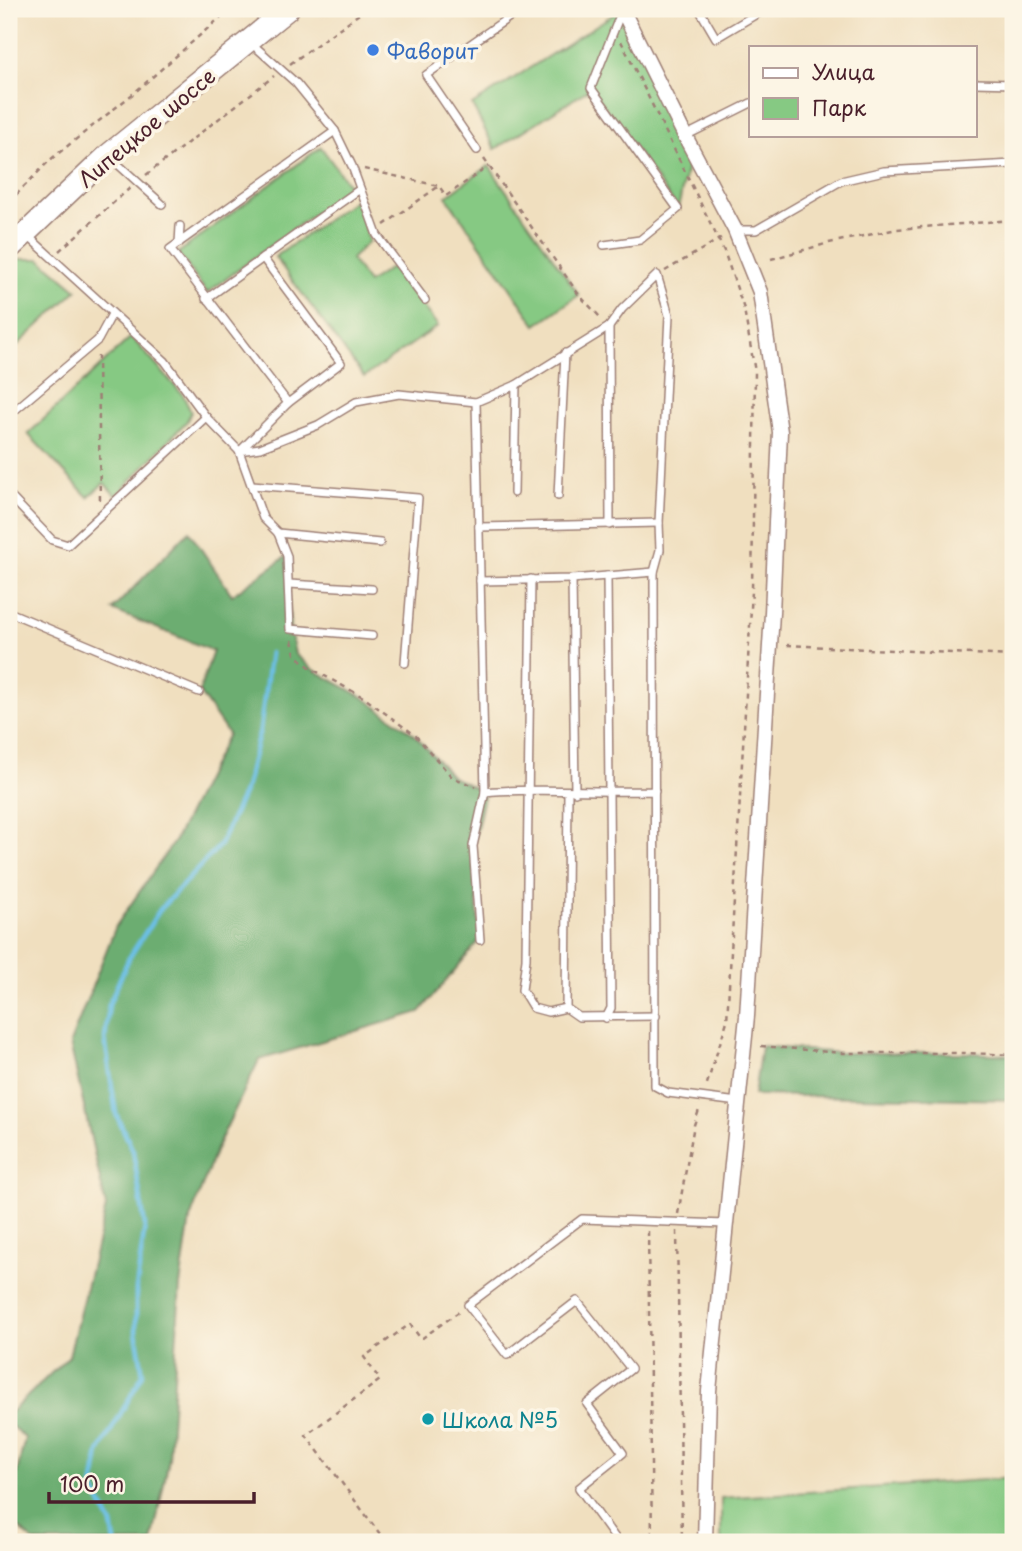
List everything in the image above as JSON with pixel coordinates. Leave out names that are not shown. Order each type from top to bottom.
[{"type":"main road","name":"Липецкое шоссе","points":[[9,249],[108,155],[288,9]]},
{"type":"street","points":[[622,9],[735,230],[760,292],[780,432],[772,613],[748,1002],[709,1391],[705,1542]]},
{"type":"lane","points":[[477,150],[426,75],[521,9]]},
{"type":"lane","points":[[604,245],[640,240],[678,209],[591,88],[622,9]]},
{"type":"lane","points":[[699,9],[716,38],[765,9]]},
{"type":"lane","points":[[249,42],[296,83],[335,131],[352,166],[376,231],[425,300]]},
{"type":"lane","points":[[976,83],[1013,84]]},
{"type":"lane","points":[[685,136],[749,104]]},
{"type":"lane","points":[[289,403],[170,249],[335,131]]},
{"type":"lane","points":[[108,155],[162,204]]},
{"type":"lane","points":[[735,230],[756,230],[841,181],[884,171],[1013,164]]},
{"type":"lane","points":[[206,299],[360,189]]},
{"type":"lane","points":[[180,226],[180,243]]},
{"type":"lane","points":[[25,233],[164,361],[206,417],[239,451],[253,485],[262,518],[278,533],[288,556],[290,629],[372,636]]},
{"type":"lane","points":[[239,451],[289,403],[341,363],[263,258]]},
{"type":"lane","points":[[239,451],[260,448],[318,425],[356,402],[399,394],[477,402],[516,384],[609,327],[622,309],[657,275],[669,315],[660,550],[654,572],[655,1086],[668,1093],[738,1102]]},
{"type":"lane","points":[[9,415],[98,340],[112,314]]},
{"type":"lane","points":[[609,327],[610,525]]},
{"type":"lane","points":[[558,496],[565,353]]},
{"type":"lane","points":[[514,493],[516,384]]},
{"type":"lane","points":[[477,402],[485,792],[473,846],[480,940]]},
{"type":"lane","points":[[9,495],[52,540],[68,545],[206,417]]},
{"type":"lane","points":[[253,485],[418,498],[405,663]]},
{"type":"lane","points":[[479,527],[659,523]]},
{"type":"lane","points":[[278,533],[380,543]]},
{"type":"lane","points":[[480,581],[572,579],[654,572]]},
{"type":"lane","points":[[606,1018],[611,1009],[607,576]]},
{"type":"lane","points":[[531,579],[526,959],[522,990],[533,1008],[548,1012],[566,1008],[579,1017],[656,1016]]},
{"type":"lane","points":[[566,1008],[572,792],[572,579]]},
{"type":"lane","points":[[289,584],[372,589]]},
{"type":"lane","points":[[9,612],[199,692]]},
{"type":"lane","points":[[485,792],[528,788],[572,792],[655,791]]},
{"type":"lane","points":[[618,1542],[579,1488],[623,1453],[587,1404],[631,1369],[577,1301],[507,1355],[468,1306],[582,1219],[726,1224]]},
{"type":"path","points":[[9,202],[50,160],[134,93],[230,9]]},
{"type":"path","points":[[51,258],[137,182],[281,70],[366,9]]},
{"type":"path","points":[[603,9],[615,28],[718,239],[744,309],[754,372],[752,591],[727,1021],[694,1125],[677,1223],[682,1542]]},
{"type":"path","points":[[477,150],[579,295],[609,327]]},
{"type":"path","points":[[352,166],[439,186],[446,195],[489,166]]},
{"type":"path","points":[[376,231],[439,186]]},
{"type":"path","points":[[771,260],[829,243],[897,229],[1013,220]]},
{"type":"path","points":[[657,275],[735,230]]},
{"type":"path","points":[[98,340],[100,516]]},
{"type":"path","points":[[290,629],[295,654],[312,669],[363,696],[415,735],[452,777],[485,792]]},
{"type":"path","points":[[787,645],[1013,656]]},
{"type":"path","points":[[761,1046],[841,1053],[966,1052],[1013,1055]]},
{"type":"path","points":[[648,1222],[652,1542]]},
{"type":"path","points":[[386,1542],[306,1435],[380,1380],[364,1357],[410,1324],[421,1339],[468,1306]]},
{"type":"green space","points":[[622,9],[685,136],[687,166],[678,209],[591,88],[495,149],[472,105]]},
{"type":"green space","points":[[321,147],[350,187],[207,293],[178,253]]},
{"type":"green space","points":[[489,166],[579,295],[536,325],[446,196]]},
{"type":"green space","points":[[356,199],[369,241],[351,259],[368,283],[392,267],[438,326],[364,377],[275,257]]},
{"type":"green space","points":[[17,259],[40,259],[77,290],[9,353],[9,268]]},
{"type":"green space","points":[[131,337],[183,395],[191,412],[187,421],[116,496],[104,483],[88,497],[28,434]]},
{"type":"green space","points":[[189,531],[232,595],[287,556],[290,629],[295,654],[312,669],[363,697],[415,735],[452,777],[485,792],[473,846],[480,940],[420,1012],[259,1060],[216,1149],[190,1219],[180,1285],[169,1459],[152,1542],[34,1542],[9,1518],[9,1507],[25,1438],[9,1424],[9,1414],[69,1356],[106,1207],[70,1043],[116,926],[175,840],[228,734],[199,692],[213,651],[112,610]]},
{"type":"green space","points":[[761,1046],[841,1053],[1013,1055],[1013,1100],[754,1095]]},
{"type":"green space","points":[[1013,1478],[1013,1542],[721,1542],[721,1498]]},
{"type":"waterway","points":[[115,1542],[112,1525],[93,1488],[99,1452],[143,1374],[136,1332],[136,1290],[145,1226],[133,1151],[116,1114],[105,1039],[109,1004],[129,958],[161,908],[220,845],[245,789],[260,730],[270,653]]},
{"type":"place","name":"Фаворит","points":[[373,50]]},
{"type":"place","name":"Школа №5","points":[[428,1419]]}]
